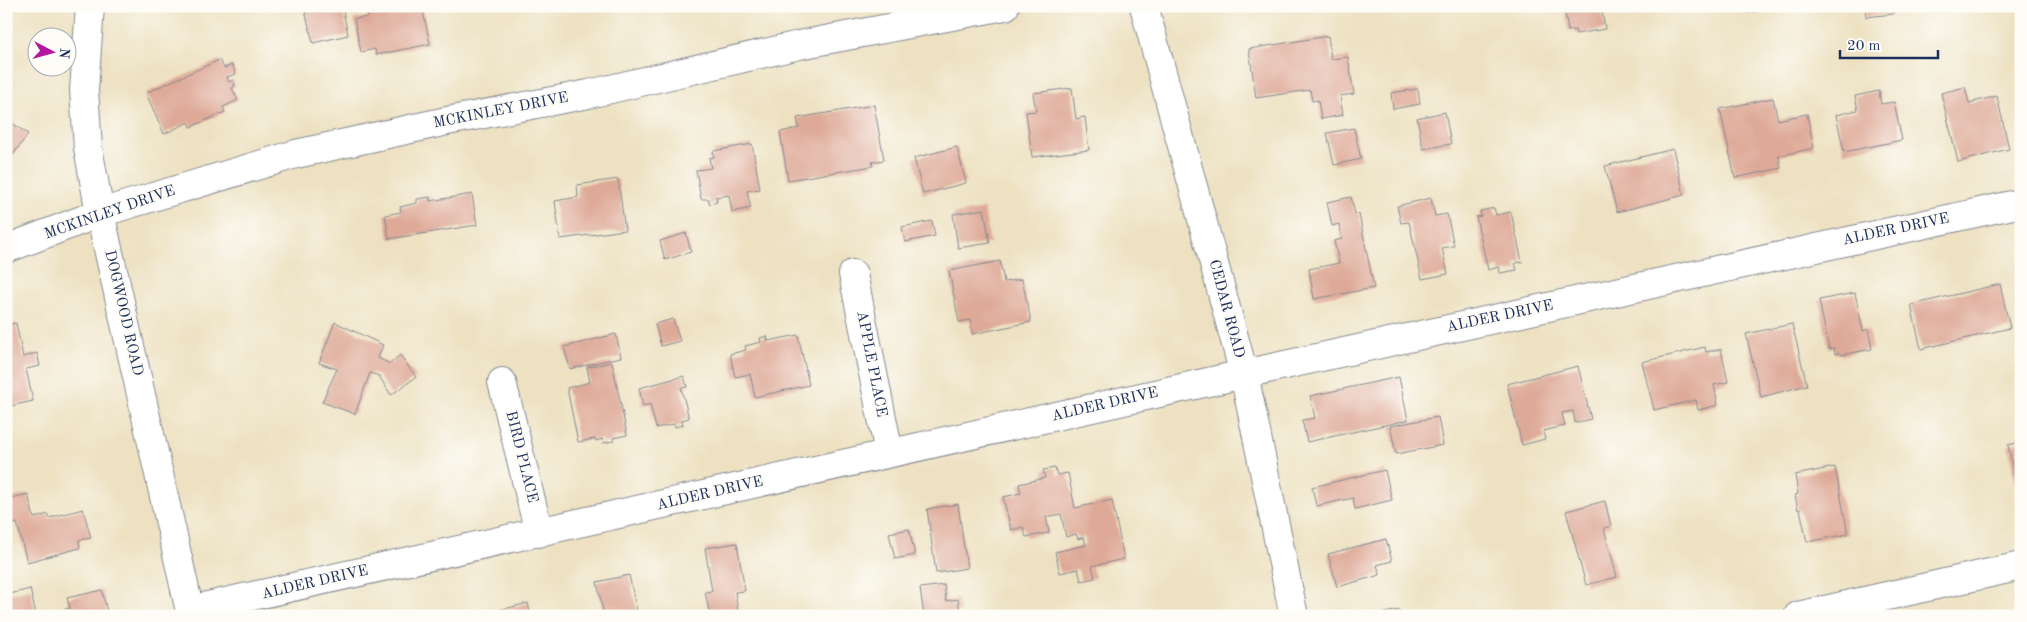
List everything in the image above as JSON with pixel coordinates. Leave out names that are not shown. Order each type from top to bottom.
[{"type":"street","name":"DOGWOOD ROAD","points":[[90,6],[84,90],[88,148],[100,213],[191,613]]},
{"type":"street","name":"MCKINLEY DRIVE","points":[[6,249],[100,213],[296,154],[447,121],[589,94],[799,45],[1006,6]]},
{"type":"street","name":"CEDAR ROAD","points":[[1144,6],[1244,374],[1294,616]]},
{"type":"street","name":"ALDER DRIVE","points":[[191,613],[889,453],[2021,203]]},
{"type":"street","name":"APPLE PLACE","points":[[853,274],[889,453]]},
{"type":"street","name":"BIRD PLACE","points":[[502,382],[539,533]]},
{"type":"street","points":[[1798,616],[2021,566]]},
{"type":"building","points":[[326,6],[342,6],[348,35],[313,43],[305,11]]},
{"type":"building","points":[[376,6],[422,6],[430,44],[376,55],[375,49],[361,52],[354,19],[368,17],[366,8]]},
{"type":"building","points":[[1569,6],[1601,6],[1605,29],[1576,34],[1575,30],[1568,31],[1565,12],[1570,12]]},
{"type":"building","points":[[1746,6],[1779,6],[1779,7],[1747,13]]},
{"type":"building","points":[[1865,6],[1892,6],[1893,14],[1866,17]]},
{"type":"building","points":[[1328,36],[1331,59],[1348,57],[1354,94],[1340,96],[1343,115],[1321,119],[1318,100],[1312,101],[1310,90],[1256,98],[1249,49]]},
{"type":"building","points":[[219,60],[224,68],[232,65],[236,74],[227,77],[229,82],[233,80],[235,86],[232,88],[238,100],[223,107],[225,112],[191,127],[189,122],[164,134],[146,93]]},
{"type":"building","points":[[1965,87],[1969,103],[1997,96],[2009,149],[1958,162],[1941,93]]},
{"type":"building","points":[[1072,88],[1076,119],[1085,117],[1089,150],[1032,157],[1026,112],[1036,111],[1033,93]]},
{"type":"building","points":[[1418,89],[1420,104],[1393,109],[1391,93]]},
{"type":"building","points":[[1879,91],[1881,104],[1894,102],[1902,140],[1844,152],[1836,115],[1858,110],[1855,96]]},
{"type":"building","points":[[1773,98],[1778,120],[1807,114],[1814,148],[1779,156],[1781,168],[1735,178],[1720,109]]},
{"type":"building","points":[[874,105],[884,160],[872,162],[873,166],[788,180],[780,132],[799,128],[797,118]]},
{"type":"building","points":[[1445,112],[1451,144],[1423,149],[1417,118]]},
{"type":"building","points":[[6,119],[28,134],[6,165]]},
{"type":"building","points":[[1354,128],[1361,159],[1334,165],[1327,133]]},
{"type":"building","points":[[752,144],[760,189],[747,191],[751,208],[732,212],[729,195],[716,197],[717,202],[709,204],[709,199],[701,199],[696,170],[711,168],[709,158],[714,157],[713,151]]},
{"type":"building","points":[[957,147],[966,183],[923,194],[914,158]]},
{"type":"building","points":[[1673,149],[1684,195],[1617,212],[1605,166]]},
{"type":"building","points":[[618,179],[625,230],[560,239],[555,201],[578,197],[577,185]]},
{"type":"building","points":[[472,194],[477,225],[389,239],[385,215],[401,212],[400,207],[417,203],[417,199],[430,197],[430,201]]},
{"type":"building","points":[[1351,197],[1355,214],[1359,214],[1374,288],[1314,299],[1309,269],[1339,263],[1334,241],[1342,239],[1339,224],[1332,226],[1327,202]]},
{"type":"building","points":[[1431,198],[1435,216],[1447,214],[1454,246],[1442,248],[1448,274],[1422,279],[1409,222],[1401,223],[1397,206]]},
{"type":"building","points":[[1494,208],[1496,215],[1511,212],[1522,262],[1515,263],[1517,270],[1500,273],[1499,267],[1488,270],[1476,217],[1481,216],[1480,211]]},
{"type":"building","points":[[984,209],[990,243],[958,248],[953,214]]},
{"type":"building","points":[[932,221],[935,236],[905,242],[902,227]]},
{"type":"building","points":[[686,233],[691,252],[665,260],[660,241]]},
{"type":"building","points":[[1000,261],[1004,282],[1022,279],[1031,322],[972,334],[970,320],[959,322],[949,271]]},
{"type":"building","points":[[2000,284],[2010,328],[1921,349],[1911,305]]},
{"type":"building","points":[[1855,293],[1863,331],[1868,329],[1872,349],[1841,355],[1839,353],[1835,354],[1834,348],[1829,349],[1819,300]]},
{"type":"building","points":[[673,319],[680,341],[661,346],[655,324]]},
{"type":"building","points":[[335,322],[383,345],[378,358],[390,364],[400,355],[416,377],[391,395],[379,376],[370,373],[355,414],[322,402],[337,369],[319,363]]},
{"type":"building","points":[[16,323],[23,357],[37,353],[40,366],[26,369],[33,401],[6,407],[6,325]]},
{"type":"building","points":[[1792,324],[1807,385],[1761,397],[1746,334]]},
{"type":"building","points":[[616,334],[621,357],[570,369],[564,347]]},
{"type":"building","points":[[798,335],[809,385],[755,397],[750,374],[735,377],[730,354],[746,350],[745,346],[761,342],[760,338],[767,336],[768,341]]},
{"type":"building","points":[[1705,347],[1706,352],[1721,349],[1728,382],[1714,385],[1718,405],[1698,410],[1696,400],[1654,410],[1642,362]]},
{"type":"building","points":[[612,362],[627,435],[613,438],[614,441],[603,443],[602,439],[578,442],[567,388],[590,382],[587,367]]},
{"type":"building","points":[[1578,366],[1591,419],[1575,423],[1573,411],[1562,413],[1565,426],[1543,431],[1545,439],[1522,445],[1507,384]]},
{"type":"building","points":[[684,376],[687,387],[681,388],[689,418],[682,420],[683,425],[675,427],[674,424],[656,428],[650,404],[643,406],[639,388]]},
{"type":"building","points":[[1399,377],[1408,420],[1307,442],[1302,420],[1315,418],[1310,396]]},
{"type":"building","points":[[1438,417],[1443,445],[1396,454],[1390,426]]},
{"type":"building","points":[[2021,442],[2021,491],[2018,492],[2008,445]]},
{"type":"building","points":[[1835,467],[1848,534],[1807,542],[1795,495],[1798,494],[1795,475]]},
{"type":"building","points":[[1055,468],[1057,475],[1068,473],[1075,508],[1112,500],[1124,559],[1092,566],[1095,578],[1081,581],[1078,569],[1060,573],[1055,552],[1086,545],[1084,537],[1078,539],[1076,534],[1066,537],[1061,514],[1046,517],[1049,533],[1026,537],[1023,527],[1011,530],[1003,497],[1021,493],[1019,484],[1045,478],[1043,470]]},
{"type":"building","points":[[1385,470],[1392,500],[1355,509],[1353,498],[1316,506],[1312,487]]},
{"type":"building","points":[[28,494],[34,518],[48,514],[49,518],[83,509],[91,538],[79,540],[80,548],[27,562],[17,523],[6,526],[6,499]]},
{"type":"building","points":[[1605,501],[1611,526],[1604,528],[1617,577],[1586,585],[1566,511]]},
{"type":"building","points":[[958,504],[967,568],[936,573],[927,509]]},
{"type":"building","points":[[909,529],[915,555],[895,559],[889,533]]},
{"type":"building","points":[[1386,539],[1392,561],[1377,565],[1380,575],[1337,587],[1328,554]]},
{"type":"building","points":[[737,543],[745,591],[735,592],[739,616],[710,616],[705,592],[712,591],[705,548]]},
{"type":"building","points":[[629,575],[638,615],[604,616],[597,582]]},
{"type":"building","points":[[944,585],[946,601],[958,599],[960,612],[924,616],[920,588]]},
{"type":"building","points":[[30,589],[36,614],[6,616],[6,595]]},
{"type":"building","points":[[102,590],[108,616],[46,616],[45,614],[70,608],[67,598]]},
{"type":"building","points":[[528,603],[531,616],[480,616],[480,615]]},
{"type":"building","points":[[1399,610],[1401,616],[1376,616],[1376,615]]}]
